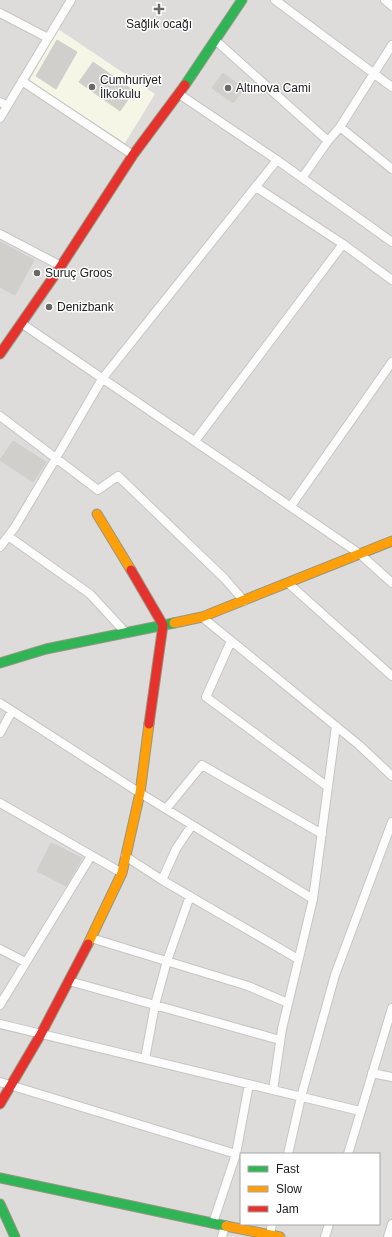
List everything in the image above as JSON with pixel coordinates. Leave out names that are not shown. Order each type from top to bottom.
[{"type":"street","points":[[0,118],[4,104],[22,81],[70,0]]},
{"type":"street","points":[[0,354],[61,266],[133,155],[179,94],[242,0]]},
{"type":"street","points":[[275,0],[392,87]]},
{"type":"street","points":[[385,0],[392,6]]},
{"type":"street","points":[[0,13],[48,38]]},
{"type":"street","points":[[215,40],[328,140]]},
{"type":"street","points":[[302,178],[328,140],[340,127],[392,45]]},
{"type":"street","points":[[22,81],[133,155]]},
{"type":"street","points":[[179,94],[277,160],[392,242]]},
{"type":"street","points":[[340,127],[392,169]]},
{"type":"street","points":[[0,547],[56,458],[102,379],[277,160]]},
{"type":"street","points":[[256,187],[343,244],[392,280]]},
{"type":"street","points":[[0,234],[61,266]]},
{"type":"street","points":[[195,441],[343,244]]},
{"type":"street","points":[[22,323],[360,554],[392,583]]},
{"type":"street","points":[[291,506],[392,362]]},
{"type":"street","points":[[0,416],[98,490],[118,476],[225,579],[244,601]]},
{"type":"street","points":[[0,1104],[41,1034],[69,981],[122,873],[140,793],[163,625],[97,514]]},
{"type":"street","points":[[8,536],[90,594],[126,633]]},
{"type":"street","points":[[0,663],[46,649],[202,618],[392,541]]},
{"type":"street","points":[[288,583],[392,676]]},
{"type":"street","points":[[202,618],[359,745],[392,776]]},
{"type":"street","points":[[231,641],[206,697],[328,787]]},
{"type":"street","points":[[0,703],[140,793],[313,899]]},
{"type":"street","points":[[0,733],[12,711]]},
{"type":"street","points":[[273,1090],[280,1040],[313,899],[336,726]]},
{"type":"street","points":[[166,809],[202,765],[322,834]]},
{"type":"street","points":[[0,803],[122,873]]},
{"type":"street","points":[[288,1153],[301,1097],[335,974],[392,822]]},
{"type":"street","points":[[162,880],[176,849],[192,825]]},
{"type":"street","points":[[0,1004],[91,856]]},
{"type":"street","points":[[125,856],[162,880],[298,959]]},
{"type":"street","points":[[145,1059],[167,961],[190,896]]},
{"type":"street","points":[[91,938],[248,986],[288,1002]]},
{"type":"street","points":[[0,949],[25,962]]},
{"type":"street","points":[[69,981],[280,1040]]},
{"type":"street","points":[[348,1153],[392,1008]]},
{"type":"street","points":[[0,1024],[360,1111]]},
{"type":"street","points":[[372,1073],[392,1078]]},
{"type":"street","points":[[0,1082],[236,1154]]},
{"type":"street","points":[[213,1223],[236,1154],[249,1084]]},
{"type":"street","points":[[0,1178],[280,1237]]},
{"type":"street","points":[[0,1204],[15,1237]]},
{"type":"street","points":[[388,1237],[392,1224]]},
{"type":"street","points":[[222,1237],[225,1225]]},
{"type":"street","points":[[270,1235],[272,1225]]},
{"type":"street","points":[[326,1237],[329,1225]]},
{"type":"shaded area","points":[[0,0],[392,0],[392,1237],[0,1237]]},
{"type":"shaded area","name":"Cumhuriyet İlkokulu","points":[[58,29],[155,94],[125,143],[29,81]]},
{"type":"building","points":[[57,40],[77,52],[56,89],[36,76]]},
{"type":"building","points":[[93,62],[134,91],[120,111],[79,82]]},
{"type":"building","name":"Altınova Cami","points":[[223,73],[244,89],[233,103],[212,88]]},
{"type":"building","points":[[0,242],[34,260],[15,295],[0,287]]},
{"type":"building","points":[[13,441],[46,462],[33,482],[0,460]]},
{"type":"building","points":[[51,843],[82,858],[66,886],[37,871]]},
{"type":"traffic: fast","points":[[185,85],[242,0]]},
{"type":"traffic: fast","points":[[0,663],[46,649],[174,623]]},
{"type":"traffic: fast","points":[[0,1178],[226,1226]]},
{"type":"traffic: fast","points":[[0,1204],[15,1237]]},
{"type":"traffic: slow","points":[[97,514],[131,570]]},
{"type":"traffic: slow","points":[[174,623],[202,617],[392,541]]},
{"type":"traffic: slow","points":[[88,944],[122,873],[140,793],[149,724]]},
{"type":"traffic: slow","points":[[226,1226],[280,1237]]},
{"type":"traffic: jam","points":[[0,354],[61,266],[133,155],[185,85]]},
{"type":"traffic: jam","points":[[131,570],[163,625],[149,724]]},
{"type":"traffic: jam","points":[[0,1104],[41,1034],[88,944]]},
{"type":"place","name":"Sağlık ocağı","points":[[159,9]]},
{"type":"place","name":"Cumhuriyet İlkokulu","points":[[92,87]]},
{"type":"place","name":"Altınova Cami","points":[[228,88]]},
{"type":"place","name":"Suruç Groos","points":[[37,273]]},
{"type":"place","name":"Denizbank","points":[[49,307]]}]
